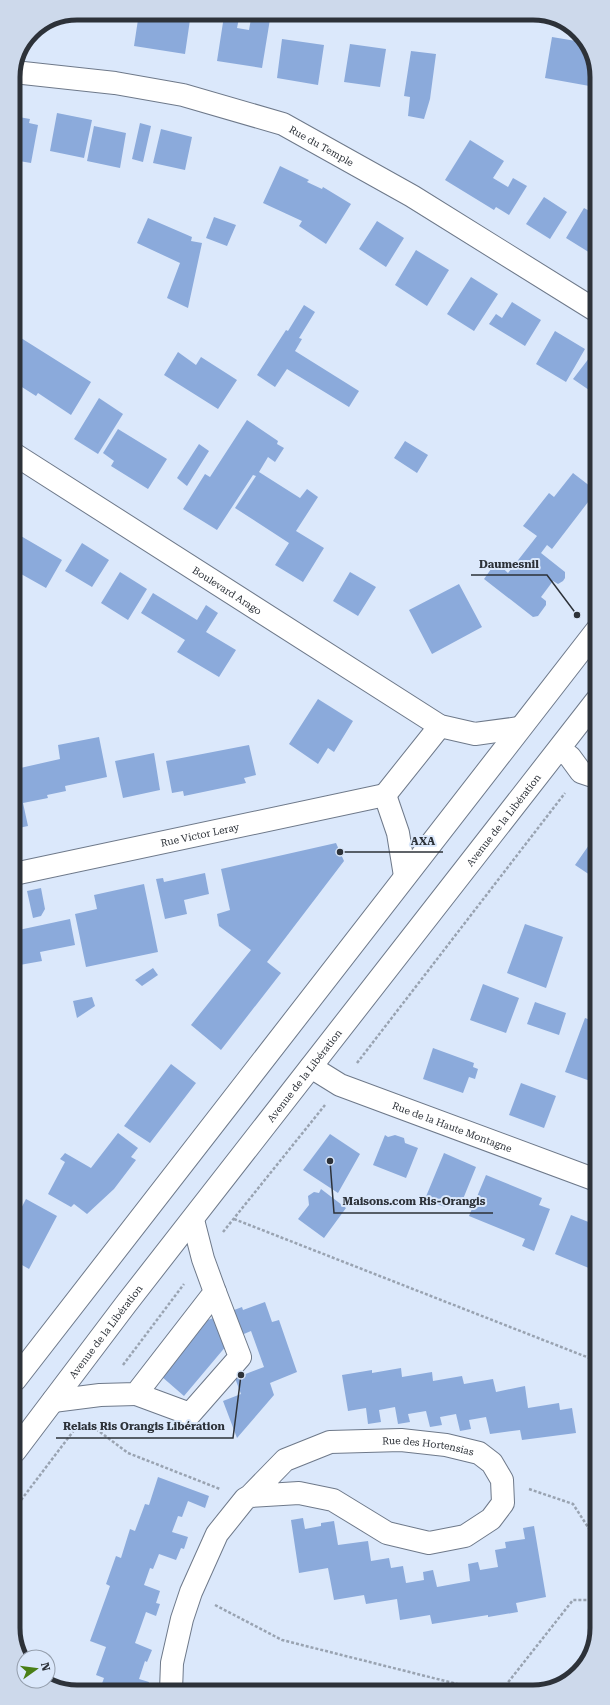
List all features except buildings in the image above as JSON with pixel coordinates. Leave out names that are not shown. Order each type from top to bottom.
[{"type":"street","name":"Rue du Temple","points":[[20,73],[115,83],[183,95],[283,124],[412,196],[590,307]]},
{"type":"street","name":"Boulevard Arago","points":[[20,464],[440,726],[475,734],[519,728]]},
{"type":"street","points":[[20,1374],[519,728],[590,639]]},
{"type":"street","name":"Avenue de la Libération","points":[[20,1444],[126,1304],[590,709]]},
{"type":"street","points":[[405,876],[398,833],[385,795],[440,726]]},
{"type":"street","points":[[560,749],[588,775]]},
{"type":"street","name":"Rue Victor Leray","points":[[20,873],[385,795]]},
{"type":"street","name":"Rue de la Haute Montagne","points":[[311,1067],[340,1085],[590,1178]]},
{"type":"street","points":[[53,1401],[100,1395],[136,1394],[190,1414],[240,1357],[203,1259],[192,1220]]},
{"type":"street","points":[[136,1394],[216,1292]]},
{"type":"street","name":"Rue des Hortensias","points":[[170,1685],[172,1664],[182,1619],[191,1592],[217,1534],[248,1497],[285,1460],[330,1442],[401,1440],[446,1445],[478,1452],[492,1463],[502,1480],[503,1503],[491,1519],[465,1536],[429,1543],[387,1533],[333,1500],[299,1493],[248,1497]]},
{"type":"path","points":[[100,1395],[234,1219],[588,775]]},
{"type":"path","points":[[234,1219],[590,1358]]},
{"type":"path","points":[[20,1501],[83,1419],[128,1453],[248,1497]]},
{"type":"path","points":[[502,1480],[573,1504],[590,1530]]},
{"type":"path","points":[[191,1592],[282,1640],[461,1685]]},
{"type":"path","points":[[506,1685],[573,1600],[590,1600]]},
{"type":"place","name":"Daumesnil","points":[[577,615]]},
{"type":"place","name":"AXA","points":[[340,852]]},
{"type":"place","name":"Maisons.com Ris-Orangis","points":[[330,1161]]},
{"type":"place","name":"Relais Ris Orangis Libération","points":[[241,1375]]}]
